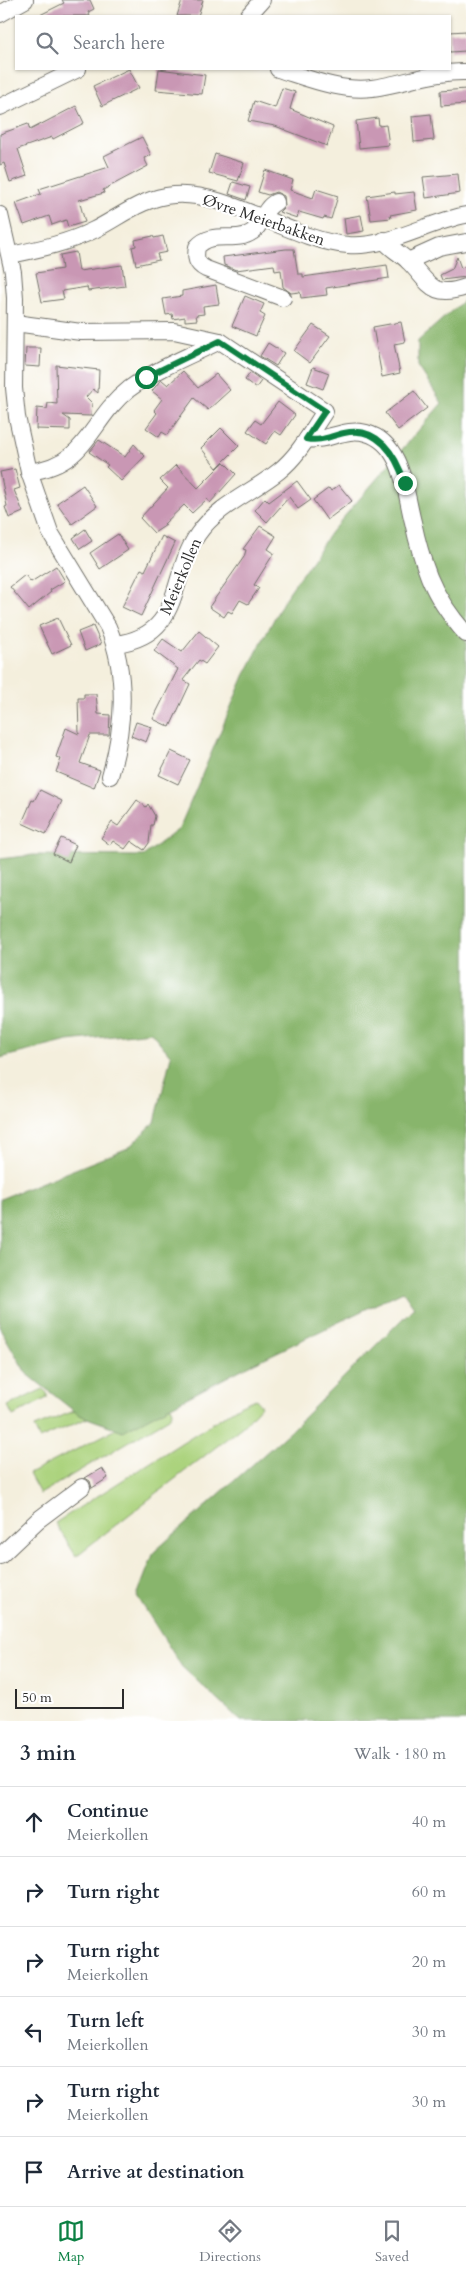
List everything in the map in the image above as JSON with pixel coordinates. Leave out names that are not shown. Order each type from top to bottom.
[{"type":"street","points":[[249,15],[262,0]]},
{"type":"street","points":[[0,14],[20,1]]},
{"type":"street","points":[[0,107],[76,70]]},
{"type":"street","points":[[281,70],[329,84],[358,88],[370,88],[438,74],[466,72]]},
{"type":"street","name":"Øvre Meierbakken","points":[[11,255],[76,238],[132,208],[159,197],[195,196],[302,233],[338,243],[361,244],[384,240],[438,222],[466,216]]},
{"type":"street","points":[[276,202],[265,210],[253,232],[245,235],[211,237],[202,242],[197,248],[196,258],[200,266],[206,269],[283,298]]},
{"type":"street","points":[[0,215],[11,255],[15,323],[14,388],[17,417],[29,472],[50,532],[103,618],[115,644],[122,692],[122,711],[116,757],[110,776]]},
{"type":"street","points":[[384,240],[408,261],[435,290],[446,292],[466,287]]},
{"type":"street","points":[[408,261],[439,247],[466,242]]},
{"type":"street","points":[[15,323],[81,332],[174,331],[220,341]]},
{"type":"street","points":[[29,472],[56,467],[67,460],[86,441],[116,401],[146,377],[220,341]]},
{"type":"street","name":"Meierkollen","points":[[115,644],[137,639],[161,622],[174,599],[187,556],[199,532],[224,508],[281,470],[294,457],[325,411],[220,341]]},
{"type":"street","points":[[306,439],[326,439],[343,433],[357,431],[368,433],[391,451],[405,483],[417,539],[429,576],[438,596],[466,634]]},
{"type":"street","points":[[0,1556],[38,1520],[82,1487]]},
{"type":"green space","points":[[466,298],[466,1721],[241,1721],[182,1667],[137,1596],[154,1552],[288,1433],[414,1307],[403,1291],[242,1369],[123,1431],[79,1415],[26,1373],[0,1328],[0,1199],[128,1148],[155,1122],[171,1056],[151,1032],[68,1041],[0,1058],[0,859],[33,855],[143,856],[179,829],[244,676],[285,598],[331,532],[442,403],[418,366],[418,341]]},
{"type":"green space","points":[[43,1389],[47,1393],[47,1398],[13,1416],[8,1406]]},
{"type":"green space","points":[[256,1399],[261,1406],[243,1426],[76,1556],[55,1523],[241,1405]]},
{"type":"green space","points":[[164,1404],[171,1407],[173,1411],[169,1418],[40,1494],[29,1474]]},
{"type":"green space","points":[[82,1408],[88,1418],[39,1439],[34,1427]]},
{"type":"building","points":[[62,0],[90,0],[94,9],[88,12],[90,15],[40,15],[64,3]]},
{"type":"building","points":[[182,0],[203,0],[198,15],[177,15]]},
{"type":"building","points":[[466,31],[466,51],[451,52],[451,32]]},
{"type":"building","points":[[130,70],[139,88],[102,106],[93,86]]},
{"type":"building","points":[[159,70],[205,75],[202,94],[156,90]]},
{"type":"building","points":[[282,88],[295,92],[290,109],[333,127],[327,146],[275,126],[248,121],[254,101],[275,108]]},
{"type":"building","points":[[466,89],[466,104],[441,106],[440,91]]},
{"type":"building","points":[[76,106],[84,123],[53,139],[52,137],[18,149],[27,176],[10,182],[4,163],[0,165],[0,134],[28,124],[30,130]]},
{"type":"building","points":[[431,114],[434,140],[414,142],[412,116]]},
{"type":"building","points":[[378,118],[379,126],[386,125],[389,145],[359,148],[356,121]]},
{"type":"building","points":[[142,137],[151,155],[144,158],[148,166],[103,190],[104,193],[79,200],[85,222],[68,227],[66,220],[52,225],[49,216],[24,225],[16,203],[41,194],[39,189],[109,167],[104,156]]},
{"type":"building","points":[[215,154],[244,163],[238,181],[209,173]]},
{"type":"building","points":[[265,170],[293,180],[290,190],[313,198],[316,189],[338,196],[331,219],[324,217],[323,219],[299,212],[297,218],[279,212],[285,206],[284,196],[276,192],[268,195],[258,192]]},
{"type":"building","points":[[458,174],[460,193],[426,198],[423,177]]},
{"type":"building","points":[[233,182],[250,187],[246,200],[229,194]]},
{"type":"building","points":[[395,192],[395,194],[414,192],[417,210],[390,215],[391,218],[371,220],[367,196]]},
{"type":"building","points":[[361,215],[364,231],[346,234],[344,218]]},
{"type":"building","points":[[153,236],[154,238],[163,236],[167,252],[157,254],[159,260],[136,265],[132,247],[136,246],[135,240]]},
{"type":"building","points":[[294,249],[298,274],[303,274],[303,277],[387,265],[389,278],[326,288],[327,295],[301,298],[300,292],[291,293],[283,287],[281,270],[275,271],[274,265],[236,270],[224,265],[223,257]]},
{"type":"building","points":[[76,252],[79,271],[122,265],[125,286],[88,291],[87,287],[62,291],[64,299],[42,302],[36,273],[62,269],[60,255]]},
{"type":"building","points":[[457,257],[461,268],[466,266],[466,277],[442,280],[440,275],[452,269]]},
{"type":"building","points":[[216,285],[219,304],[203,306],[204,314],[196,315],[197,320],[185,321],[185,317],[173,319],[172,314],[166,315],[163,299],[182,296],[182,291]]},
{"type":"building","points":[[245,296],[264,304],[260,313],[265,316],[256,336],[232,326]]},
{"type":"building","points":[[401,322],[405,342],[394,344],[400,373],[382,377],[373,327]]},
{"type":"building","points":[[313,325],[330,336],[310,363],[294,351]]},
{"type":"building","points":[[268,343],[284,353],[276,366],[260,356]]},
{"type":"building","points":[[26,348],[41,348],[40,367],[25,366]]},
{"type":"building","points":[[56,365],[99,370],[98,393],[93,389],[86,397],[92,403],[91,416],[63,415],[70,420],[70,430],[36,429],[37,408],[47,409],[48,403],[57,404]]},
{"type":"building","points":[[313,367],[329,373],[323,389],[307,383]]},
{"type":"building","points":[[183,371],[198,388],[216,374],[230,390],[208,410],[194,398],[167,435],[162,432],[159,437],[146,428],[157,413],[154,410],[162,399],[152,391],[162,380],[168,385]]},
{"type":"building","points":[[250,373],[261,381],[256,388],[245,380]]},
{"type":"building","points":[[414,391],[427,408],[398,430],[385,413]]},
{"type":"building","points":[[278,402],[295,415],[281,435],[275,431],[266,444],[247,431],[255,420],[261,424]]},
{"type":"building","points":[[221,428],[239,446],[217,468],[201,448]]},
{"type":"building","points":[[99,440],[125,457],[134,444],[145,456],[121,481],[106,467],[108,465],[89,452]]},
{"type":"building","points":[[224,462],[236,474],[210,503],[207,499],[192,513],[184,505],[164,524],[166,525],[154,533],[140,518],[168,488],[160,480],[176,465],[198,488]]},
{"type":"building","points":[[15,469],[20,488],[14,490],[23,512],[9,518],[5,507],[7,506],[0,472]]},
{"type":"building","points":[[297,481],[311,500],[298,509],[289,497],[267,522],[255,510],[265,498],[269,502]]},
{"type":"building","points":[[83,485],[97,506],[72,524],[57,503]]},
{"type":"building","points":[[339,485],[352,501],[327,520],[313,500],[329,488],[331,491]]},
{"type":"building","points":[[260,526],[276,536],[268,549],[274,553],[254,585],[259,588],[248,604],[240,600],[232,613],[228,611],[224,617],[209,607],[244,557],[246,550],[243,549]]},
{"type":"building","points":[[85,529],[92,541],[80,549],[73,538]]},
{"type":"building","points":[[118,534],[128,550],[100,569],[90,553]]},
{"type":"building","points":[[162,536],[175,543],[141,616],[122,607],[141,569],[145,571]]},
{"type":"building","points":[[56,566],[65,581],[50,590],[51,592],[29,610],[10,587],[25,575],[31,582]]},
{"type":"building","points":[[58,618],[71,645],[52,654],[39,626]]},
{"type":"building","points":[[93,626],[101,644],[85,651],[78,632]]},
{"type":"building","points":[[199,631],[218,647],[205,664],[199,660],[183,680],[190,684],[170,727],[153,719],[178,669],[154,651],[163,639],[182,652]]},
{"type":"building","points":[[84,694],[96,694],[98,714],[110,715],[109,735],[90,735],[80,763],[100,770],[94,788],[56,772],[61,759],[56,757],[66,728],[79,734],[78,698],[84,698]]},
{"type":"building","points":[[136,722],[152,727],[146,742],[131,736]]},
{"type":"building","points":[[171,751],[190,760],[178,784],[159,775]]},
{"type":"building","points":[[40,790],[62,801],[46,834],[22,823],[32,800],[34,801]]},
{"type":"building","points":[[137,800],[146,807],[148,804],[155,816],[153,825],[151,825],[149,843],[144,850],[131,841],[125,849],[113,841],[110,845],[101,838],[112,822],[118,826]]},
{"type":"building","points":[[61,838],[76,845],[69,862],[53,854]]},
{"type":"building","points":[[102,1468],[108,1478],[92,1488],[90,1481],[85,1478]]},
{"type":"route","points":[[146,377],[220,341],[277,377],[325,411],[306,439],[316,441],[357,431],[368,433],[391,451],[405,483]]}]
